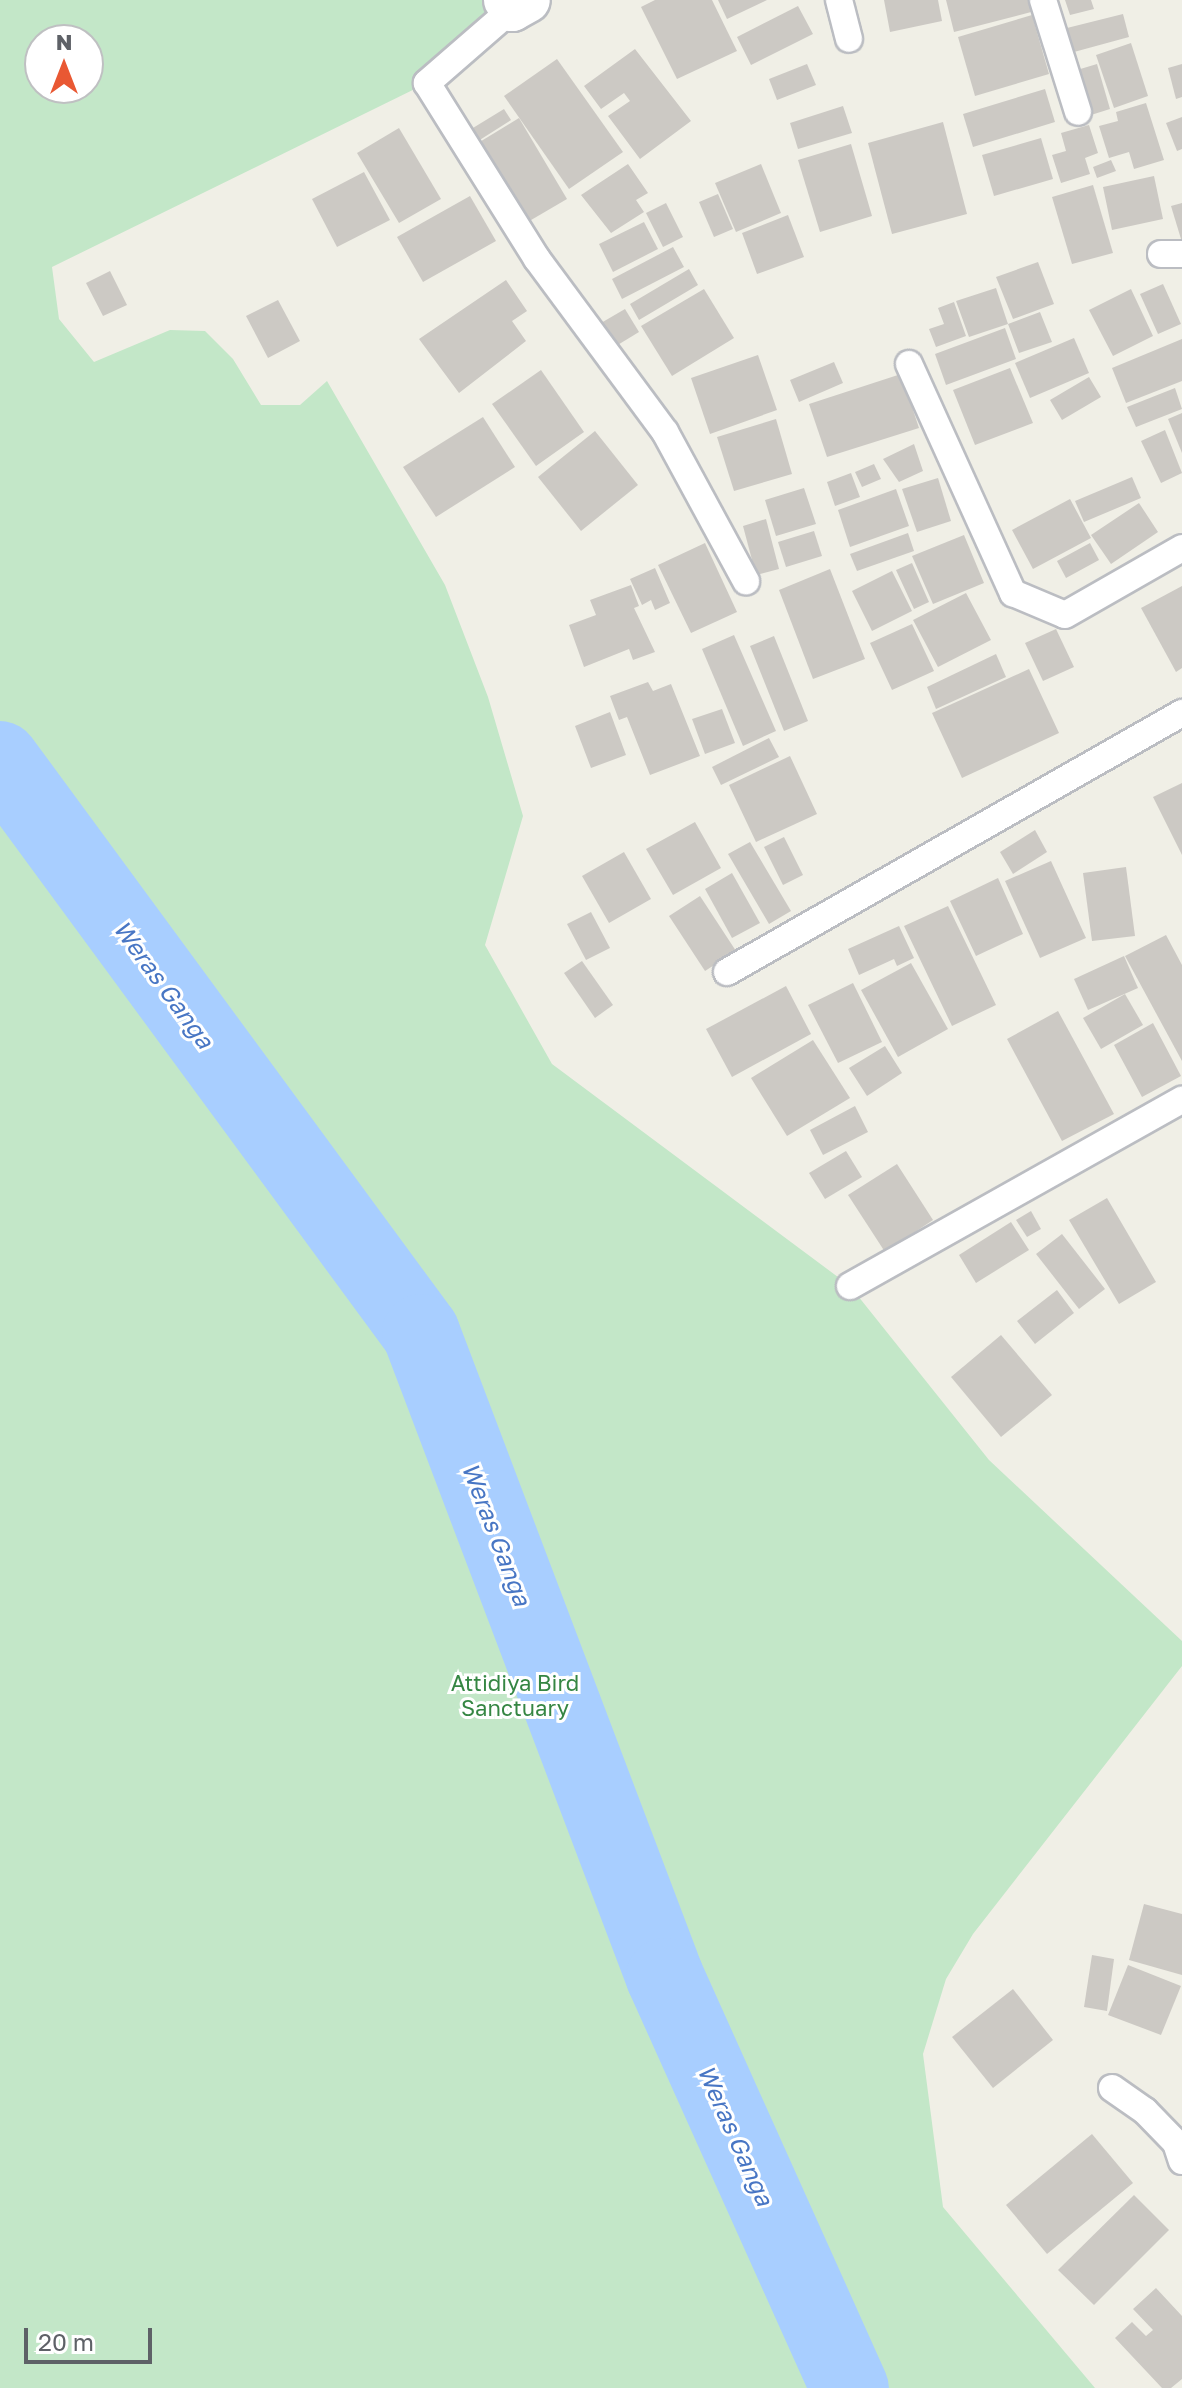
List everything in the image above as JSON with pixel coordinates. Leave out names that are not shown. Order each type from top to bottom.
[{"type":"lane","points":[[839,0],[849,39]]},
{"type":"lane","points":[[1043,0],[1078,112]]},
{"type":"lane","points":[[515,3],[427,83],[537,259],[665,432],[746,581]]},
{"type":"lane","points":[[909,364],[1013,593],[1065,615],[1182,548]]},
{"type":"lane","points":[[727,972],[1182,713]]},
{"type":"lane","points":[[850,1286],[1182,1100]]},
{"type":"lane","points":[[1112,2088],[1145,2111],[1176,2143],[1182,2161]]},
{"type":"green space","name":"Attidiya Bird Sanctuary","points":[[0,0],[506,0],[427,83],[52,267],[59,319],[94,362],[170,330],[205,331],[233,359],[261,405],[300,405],[327,381],[445,585],[488,697],[523,816],[485,945],[552,1064],[850,1286],[989,1460],[1182,1641],[1182,1666],[973,1934],[946,1979],[923,2054],[943,2207],[1095,2388],[0,2388]]},
{"type":"building","points":[[655,0],[712,0],[737,51],[677,79],[641,7]]},
{"type":"building","points":[[718,0],[767,0],[727,19]]},
{"type":"building","points":[[884,0],[938,0],[942,21],[890,32]]},
{"type":"building","points":[[946,0],[1032,0],[1035,11],[954,32]]},
{"type":"building","points":[[1065,0],[1091,0],[1094,9],[1070,15]]},
{"type":"building","points":[[798,6],[813,34],[751,65],[737,37]]},
{"type":"building","points":[[1123,14],[1129,37],[1074,52],[1067,28]]},
{"type":"building","points":[[1032,15],[1049,74],[975,96],[958,37]]},
{"type":"building","points":[[1131,43],[1148,96],[1114,108],[1096,55]]},
{"type":"building","points":[[635,49],[691,121],[640,159],[608,116],[630,101],[624,93],[601,109],[584,86]]},
{"type":"building","points":[[557,59],[623,152],[569,189],[504,96]]},
{"type":"building","points":[[807,64],[816,85],[777,100],[769,79]]},
{"type":"building","points":[[1097,64],[1110,109],[1091,115],[1077,70]]},
{"type":"building","points":[[1182,64],[1182,97],[1176,99],[1168,68]]},
{"type":"building","points":[[1045,89],[1055,122],[973,147],[963,114]]},
{"type":"building","points":[[1146,103],[1164,160],[1134,169],[1129,152],[1109,158],[1099,126],[1118,121],[1116,112]]},
{"type":"building","points":[[843,106],[852,133],[798,149],[790,123]]},
{"type":"building","points":[[504,109],[511,120],[475,143],[468,131]]},
{"type":"building","points":[[1182,117],[1182,149],[1177,151],[1166,123]]},
{"type":"building","points":[[519,118],[567,199],[526,223],[478,143]]},
{"type":"building","points":[[943,122],[967,214],[892,234],[868,143]]},
{"type":"building","points":[[1089,125],[1098,153],[1085,158],[1090,174],[1061,183],[1052,155],[1066,151],[1061,133]]},
{"type":"building","points":[[399,128],[441,199],[399,223],[357,153]]},
{"type":"building","points":[[1041,138],[1053,179],[994,196],[982,155]]},
{"type":"building","points":[[851,144],[872,216],[820,232],[798,160]]},
{"type":"building","points":[[1111,160],[1116,171],[1097,178],[1093,167]]},
{"type":"building","points":[[628,164],[648,193],[636,200],[644,212],[611,233],[581,195]]},
{"type":"building","points":[[761,164],[781,213],[736,232],[715,183]]},
{"type":"building","points":[[364,172],[390,220],[337,247],[312,199]]},
{"type":"building","points":[[1154,176],[1163,219],[1112,230],[1103,187]]},
{"type":"building","points":[[1093,185],[1113,253],[1072,264],[1052,197]]},
{"type":"building","points":[[718,194],[733,229],[714,237],[699,202]]},
{"type":"building","points":[[470,196],[496,241],[423,282],[397,237]]},
{"type":"building","points":[[666,203],[683,237],[663,247],[646,213]]},
{"type":"building","points":[[1182,203],[1182,239],[1181,239],[1171,206]]},
{"type":"building","points":[[788,215],[804,257],[757,274],[742,233]]},
{"type":"building","points":[[644,222],[658,249],[613,272],[599,244]]},
{"type":"building","points":[[673,247],[684,267],[622,299],[612,279]]},
{"type":"building","points":[[1038,262],[1054,304],[1013,319],[996,277]]},
{"type":"building","points":[[689,269],[698,285],[639,320],[630,304]]},
{"type":"building","points":[[110,271],[127,305],[103,316],[86,283]]},
{"type":"building","points":[[506,280],[527,311],[512,321],[526,341],[459,393],[419,339]]},
{"type":"building","points":[[1163,284],[1181,324],[1158,334],[1140,294]]},
{"type":"building","points":[[996,288],[1008,324],[969,337],[956,301]]},
{"type":"building","points":[[704,289],[734,338],[672,376],[641,326]]},
{"type":"building","points":[[1131,289],[1153,336],[1113,356],[1089,310]]},
{"type":"building","points":[[278,300],[300,341],[268,358],[246,316]]},
{"type":"building","points":[[954,302],[966,336],[936,347],[929,329],[944,324],[938,308]]},
{"type":"building","points":[[625,309],[639,332],[616,346],[601,323]]},
{"type":"building","points":[[1040,312],[1052,342],[1019,353],[1008,324]]},
{"type":"building","points":[[1005,328],[1016,359],[946,385],[935,354]]},
{"type":"building","points":[[1074,338],[1089,373],[1030,398],[1015,363]]},
{"type":"building","points":[[1182,339],[1182,381],[1126,403],[1112,368]]},
{"type":"building","points":[[758,355],[777,410],[710,434],[691,378]]},
{"type":"building","points":[[834,362],[843,383],[799,402],[790,380]]},
{"type":"building","points":[[1010,368],[1033,423],[975,445],[953,390]]},
{"type":"building","points":[[541,370],[584,432],[536,466],[492,404]]},
{"type":"building","points":[[901,374],[919,428],[827,457],[809,404]]},
{"type":"building","points":[[1089,377],[1101,397],[1062,420],[1050,400]]},
{"type":"building","points":[[1175,388],[1182,409],[1136,427],[1127,407]]},
{"type":"building","points":[[1182,413],[1182,453],[1168,419]]},
{"type":"building","points":[[483,417],[515,467],[436,517],[403,467]]},
{"type":"building","points":[[776,419],[792,474],[734,491],[717,437]]},
{"type":"building","points":[[1165,430],[1182,473],[1161,483],[1141,441]]},
{"type":"building","points":[[595,431],[638,485],[581,531],[538,477]]},
{"type":"building","points":[[914,444],[923,471],[899,482],[883,459]]},
{"type":"building","points":[[874,464],[881,479],[862,487],[855,472]]},
{"type":"building","points":[[851,473],[860,497],[835,506],[827,482]]},
{"type":"building","points":[[1132,477],[1141,498],[1084,522],[1075,501]]},
{"type":"building","points":[[938,478],[951,521],[917,532],[902,489]]},
{"type":"building","points":[[804,488],[816,524],[776,536],[765,500]]},
{"type":"building","points":[[896,489],[909,526],[850,547],[838,510]]},
{"type":"building","points":[[1070,499],[1091,538],[1033,569],[1012,530]]},
{"type":"building","points":[[1139,503],[1158,532],[1111,564],[1091,535]]},
{"type":"building","points":[[766,519],[779,569],[756,575],[743,526]]},
{"type":"building","points":[[814,531],[822,556],[786,567],[778,542]]},
{"type":"building","points":[[908,533],[914,551],[857,571],[850,554]]},
{"type":"building","points":[[964,535],[984,583],[933,604],[912,556]]},
{"type":"building","points":[[705,543],[737,612],[691,633],[658,565]]},
{"type":"building","points":[[1090,543],[1099,560],[1066,578],[1057,561]]},
{"type":"building","points":[[912,563],[929,602],[914,609],[896,570]]},
{"type":"building","points":[[655,568],[670,603],[655,610],[651,600],[642,605],[630,579]]},
{"type":"building","points":[[830,569],[865,659],[813,679],[779,590]]},
{"type":"building","points":[[892,571],[912,611],[872,631],[852,591]]},
{"type":"building","points":[[631,585],[639,606],[634,608],[655,652],[633,660],[629,649],[584,667],[569,625],[596,615],[590,600]]},
{"type":"building","points":[[1182,586],[1182,668],[1176,672],[1141,608]]},
{"type":"building","points":[[966,593],[991,640],[938,667],[913,620]]},
{"type":"building","points":[[912,624],[934,671],[892,690],[870,643]]},
{"type":"building","points":[[1056,629],[1074,667],[1043,681],[1025,643]]},
{"type":"building","points":[[734,635],[776,731],[743,746],[702,649]]},
{"type":"building","points":[[774,636],[808,721],[784,731],[750,646]]},
{"type":"building","points":[[996,654],[1006,677],[936,709],[927,687]]},
{"type":"building","points":[[1029,669],[1059,733],[962,778],[932,713]]},
{"type":"building","points":[[648,682],[653,691],[671,684],[700,756],[650,775],[627,717],[619,720],[610,696]]},
{"type":"building","points":[[722,709],[735,743],[705,754],[692,719]]},
{"type":"building","points":[[610,712],[626,755],[591,768],[575,726]]},
{"type":"building","points":[[769,738],[779,757],[721,785],[712,767]]},
{"type":"building","points":[[790,756],[817,814],[756,842],[729,785]]},
{"type":"building","points":[[1182,783],[1182,855],[1153,797]]},
{"type":"building","points":[[695,822],[721,868],[673,895],[646,849]]},
{"type":"building","points":[[1035,830],[1047,852],[1013,874],[1000,852]]},
{"type":"building","points":[[784,837],[803,875],[783,885],[764,847]]},
{"type":"building","points":[[750,842],[791,911],[769,924],[728,854]]},
{"type":"building","points":[[624,852],[651,899],[609,923],[582,876]]},
{"type":"building","points":[[1051,861],[1086,938],[1040,958],[1005,881]]},
{"type":"building","points":[[1126,867],[1135,936],[1092,941],[1083,873]]},
{"type":"building","points":[[732,873],[760,923],[732,938],[705,889]]},
{"type":"building","points":[[998,878],[1023,934],[976,956],[950,901]]},
{"type":"building","points":[[700,896],[736,951],[705,971],[669,916]]},
{"type":"building","points":[[948,906],[996,1005],[952,1026],[904,926]]},
{"type":"building","points":[[591,912],[610,948],[586,960],[567,924]]},
{"type":"building","points":[[899,926],[914,958],[897,966],[894,959],[859,975],[848,949]]},
{"type":"building","points":[[1166,935],[1182,965],[1182,1061],[1125,956]]},
{"type":"building","points":[[1124,956],[1138,988],[1088,1010],[1074,979]]},
{"type":"building","points":[[582,961],[613,1005],[595,1018],[564,973]]},
{"type":"building","points":[[911,963],[948,1029],[898,1057],[861,990]]},
{"type":"building","points":[[853,983],[882,1042],[838,1063],[808,1005]]},
{"type":"building","points":[[786,986],[811,1034],[732,1077],[706,1029]]},
{"type":"building","points":[[1125,994],[1143,1025],[1101,1049],[1083,1018]]},
{"type":"building","points":[[1058,1011],[1114,1114],[1062,1141],[1007,1039]]},
{"type":"building","points":[[1153,1023],[1181,1076],[1142,1097],[1114,1045]]},
{"type":"building","points":[[813,1040],[850,1098],[787,1136],[751,1078]]},
{"type":"building","points":[[885,1046],[902,1073],[867,1096],[849,1068]]},
{"type":"building","points":[[855,1106],[868,1132],[823,1155],[810,1130]]},
{"type":"building","points":[[846,1151],[862,1177],[825,1199],[809,1173]]},
{"type":"building","points":[[897,1164],[933,1220],[885,1252],[848,1195]]},
{"type":"building","points":[[1107,1198],[1156,1282],[1119,1304],[1069,1220]]},
{"type":"building","points":[[1031,1211],[1041,1229],[1027,1237],[1016,1220]]},
{"type":"building","points":[[1011,1222],[1029,1250],[976,1283],[959,1255]]},
{"type":"building","points":[[1062,1234],[1105,1289],[1079,1309],[1036,1254]]},
{"type":"building","points":[[1057,1290],[1074,1313],[1035,1344],[1017,1321]]},
{"type":"building","points":[[1001,1335],[1052,1395],[1001,1437],[951,1377]]},
{"type":"building","points":[[1144,1904],[1182,1914],[1182,1975],[1129,1960]]},
{"type":"building","points":[[1092,1955],[1114,1959],[1107,2011],[1084,2007]]},
{"type":"building","points":[[1128,1965],[1181,1986],[1161,2035],[1108,2015]]},
{"type":"building","points":[[1013,1989],[1053,2040],[993,2088],[952,2037]]},
{"type":"building","points":[[1092,2134],[1133,2183],[1047,2254],[1006,2205]]},
{"type":"building","points":[[1134,2195],[1169,2230],[1094,2305],[1058,2270]]},
{"type":"building","points":[[1156,2288],[1182,2316],[1182,2379],[1171,2388],[1162,2388],[1115,2338],[1132,2322],[1146,2336],[1153,2330],[1133,2309]]},
{"type":"waterway","name":"Weras Ganga","points":[[0,760],[421,1333],[665,1977],[850,2388]]}]
